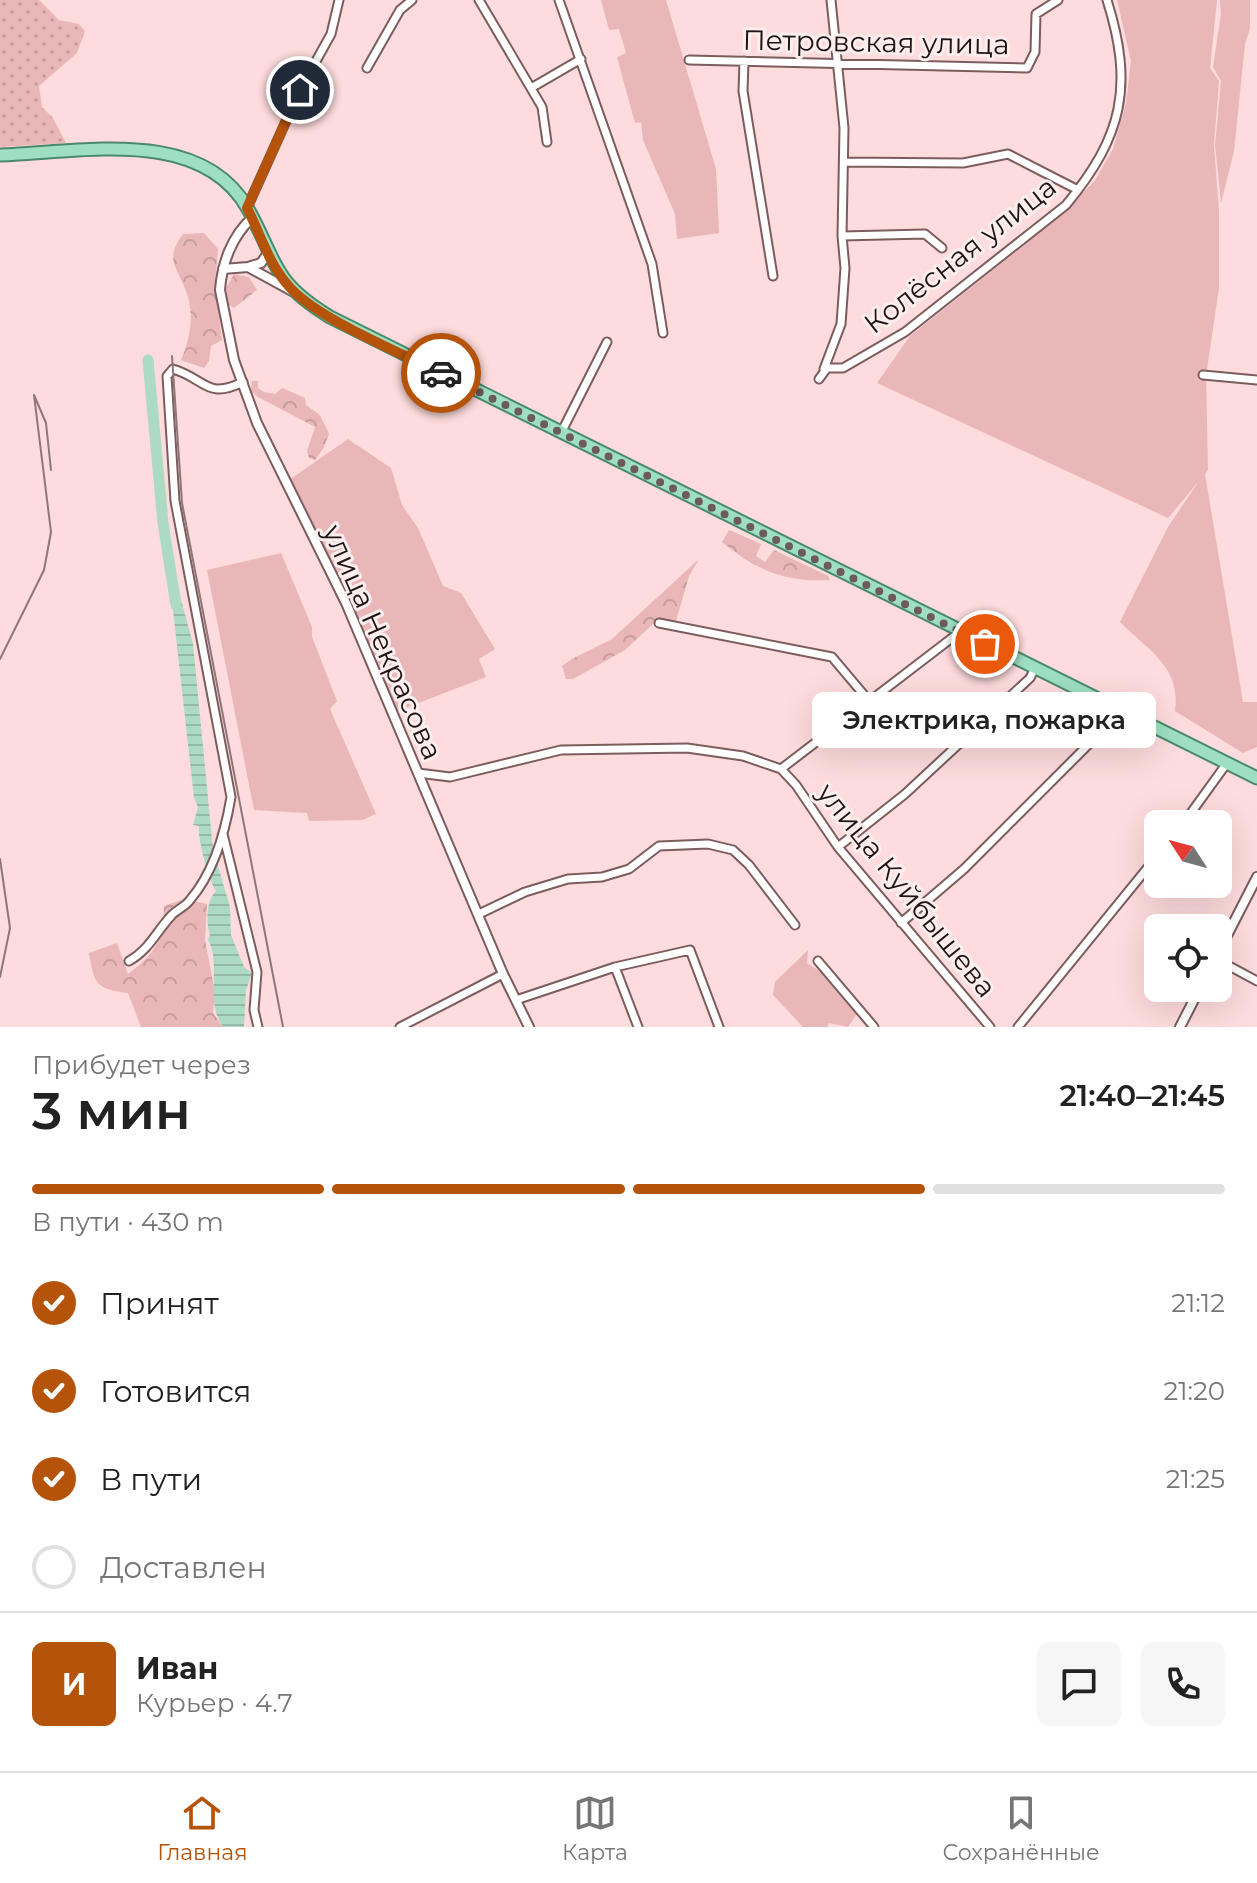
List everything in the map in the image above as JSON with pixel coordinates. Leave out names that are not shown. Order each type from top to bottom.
[{"type":"main road","points":[[0,155],[151,149],[209,170],[234,189],[293,292],[330,317],[1257,778]]},
{"type":"street","points":[[268,253],[261,263],[223,269],[250,213],[300,90],[331,34],[339,0]]},
{"type":"street","points":[[367,68],[400,10],[412,0]]},
{"type":"street","points":[[479,0],[542,107],[547,142]]},
{"type":"street","points":[[559,0],[652,264],[663,333]]},
{"type":"street","points":[[831,0],[844,128],[842,236],[925,234],[942,248]]},
{"type":"street","name":"Петровская улица","points":[[689,60],[1027,68],[1035,52],[1036,14],[1058,0]]},
{"type":"street","name":"Колёсная улица","points":[[842,236],[844,307],[838,334],[819,379],[827,368],[843,368],[905,332],[1066,205],[1078,190],[1098,163],[1114,124],[1123,81],[1118,35],[1107,0]]},
{"type":"street","points":[[531,88],[581,59]]},
{"type":"street","points":[[744,61],[743,91],[773,276]]},
{"type":"street","points":[[844,162],[963,163],[1008,154],[1078,190]]},
{"type":"street","points":[[248,267],[293,292]]},
{"type":"street","name":"улица Некрасова","points":[[223,269],[220,290],[226,325],[234,360],[257,423],[346,603],[503,974],[529,1027]]},
{"type":"street","points":[[560,433],[607,342]]},
{"type":"street","points":[[129,961],[142,954],[172,914],[188,904],[204,881],[219,846],[231,797],[175,501],[167,376],[173,369],[191,375],[210,389],[221,391],[243,382]]},
{"type":"street","points":[[1203,375],[1257,380]]},
{"type":"street","points":[[659,623],[832,657],[870,702]]},
{"type":"street","points":[[781,769],[961,631]]},
{"type":"street","points":[[838,847],[905,794],[1030,678],[1035,668]]},
{"type":"street","points":[[901,923],[964,869],[1122,711]]},
{"type":"street","name":"улица Куйбышева","points":[[418,773],[450,777],[561,750],[687,748],[743,756],[781,769],[796,785],[838,847],[990,1027]]},
{"type":"street","points":[[1193,810],[1227,763]]},
{"type":"street","points":[[223,833],[257,972],[254,1010],[258,1027]]},
{"type":"street","points":[[479,914],[525,892],[568,879],[602,877],[629,869],[659,846],[708,844],[733,850],[749,865],[795,925]]},
{"type":"street","points":[[1018,1027],[1144,872]]},
{"type":"street","points":[[1232,926],[1257,877]]},
{"type":"street","points":[[516,1000],[615,967],[690,950],[719,1027]]},
{"type":"street","points":[[818,961],[874,1027]]},
{"type":"street","points":[[615,967],[638,1027]]},
{"type":"street","points":[[1232,968],[1257,981]]},
{"type":"street","points":[[400,1027],[503,974]]},
{"type":"street","points":[[1180,1027],[1193,1002]]},
{"type":"green space","points":[[0,0],[39,0],[59,20],[79,24],[85,31],[77,53],[39,86],[42,107],[53,118],[66,143],[0,147]]},
{"type":"green space","points":[[601,0],[666,0],[716,169],[719,233],[677,239],[675,214],[643,140],[641,122],[635,123],[617,57],[626,53],[619,29],[609,30]]},
{"type":"green space","points":[[1117,0],[1217,0],[1210,68],[1219,81],[1214,145],[1219,212],[1219,288],[1206,376],[1208,470],[1205,474],[1243,702],[1257,702],[1257,747],[1243,753],[1175,711],[1176,696],[1168,671],[1152,651],[1120,622],[1168,527],[1199,481],[1168,518],[877,383],[910,336],[1027,243],[1094,182],[1113,149],[1126,103],[1131,61]]},
{"type":"green space","points":[[1220,0],[1250,0],[1250,28],[1245,44],[1234,151],[1221,203],[1215,145],[1221,81],[1213,67],[1221,14]]},
{"type":"green space","points":[[204,233],[218,249],[215,284],[222,340],[211,346],[209,361],[204,368],[181,360],[191,317],[189,299],[173,257],[183,234]]},
{"type":"green space","points":[[234,274],[249,277],[257,290],[234,308],[228,304],[226,288]]},
{"type":"green space","points":[[252,381],[258,381],[258,388],[264,392],[275,394],[282,388],[305,398],[306,405],[320,415],[329,434],[315,460],[309,458],[307,451],[315,427],[258,397],[251,391]]},
{"type":"green space","points":[[348,439],[391,468],[402,505],[418,528],[443,586],[461,593],[495,649],[479,659],[486,677],[395,712],[336,572],[289,480]]},
{"type":"green space","points":[[729,530],[761,544],[756,556],[765,562],[774,550],[828,576],[830,580],[799,579],[772,573],[722,542]]},
{"type":"green space","points":[[281,553],[312,627],[312,637],[337,701],[330,709],[376,814],[362,820],[309,821],[307,813],[254,810],[207,570]]},
{"type":"green space","points":[[699,559],[689,576],[676,621],[657,620],[625,650],[573,679],[566,679],[562,666],[612,639]]},
{"type":"green space","points":[[184,899],[207,904],[205,940],[215,993],[213,1013],[223,1027],[141,1027],[128,993],[98,983],[89,953],[117,943],[128,974],[145,960],[156,945],[162,928],[164,906]]},
{"type":"green space","points":[[808,950],[807,963],[821,972],[858,1012],[848,1027],[829,1023],[827,1027],[803,1027],[773,995],[775,982]]},
{"type":"shaded area","points":[[171,592],[179,592],[193,644],[213,849],[230,907],[231,935],[244,967],[252,973],[246,990],[244,1027],[223,1027],[215,1005],[214,960],[208,940],[208,918],[210,900],[216,891],[204,859],[199,826],[193,825],[198,807],[194,798]]},
{"type":"waterway","points":[[148,360],[163,523],[176,605]]},
{"type":"railway","points":[[172,356],[182,503],[283,1027]]},
{"type":"railway","points":[[0,659],[44,570],[51,532],[34,395],[46,423],[51,470]]},
{"type":"railway","points":[[0,859],[10,928],[0,977]]},
{"type":"way so far","points":[[441,373],[985,644]]},
{"type":"place","name":"Электрика, пожарка","points":[[985,644]]},
{"type":"route","points":[[300,90],[247,208],[272,262],[293,292],[303,300],[330,317],[441,373]]}]
